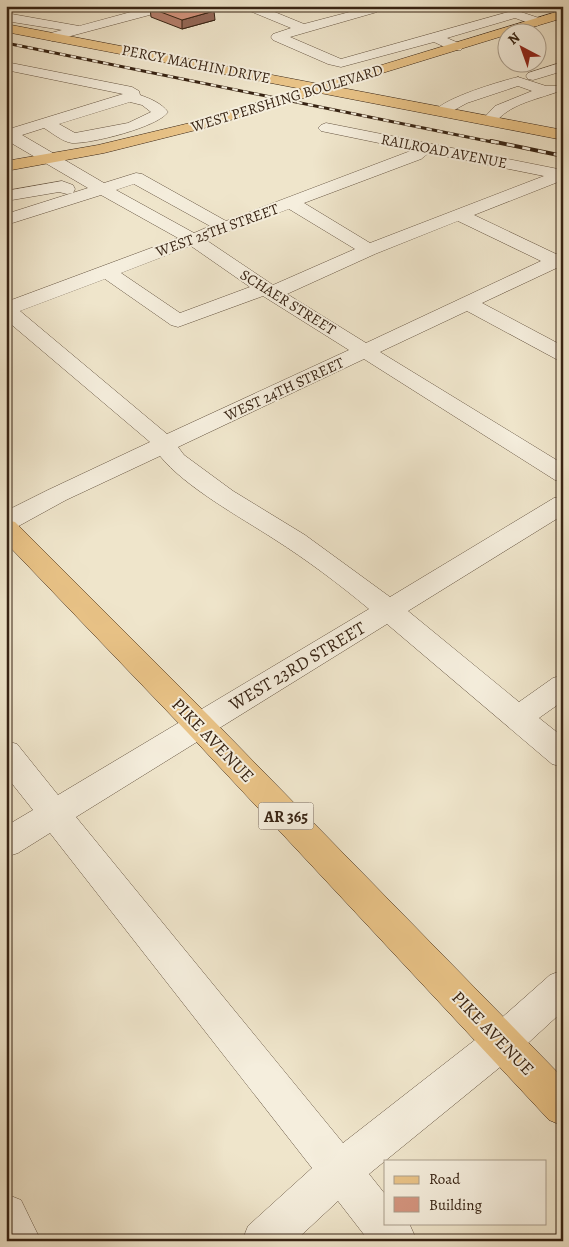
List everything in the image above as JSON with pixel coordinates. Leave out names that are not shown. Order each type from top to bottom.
[{"type":"main road","name":"WEST PERSHING BOULEVARD","points":[[545,22],[563,14]]},
{"type":"main road","name":"WEST PERSHING BOULEVARD","points":[[546,25],[563,23]]},
{"type":"main road","name":"PERCY MACHIN DRIVE","points":[[6,28],[563,135]]},
{"type":"main road","name":"WEST PERSHING BOULEVARD","points":[[6,178],[98,150],[199,125],[456,47],[496,37]]},
{"type":"main road","name":"WEST PERSHING BOULEVARD","points":[[6,166],[58,163],[197,138],[496,43]]},
{"type":"main road","name":"PIKE AVENUE","points":[[6,528],[198,725],[563,1106]]},
{"type":"street","points":[[52,37],[75,29],[168,6]]},
{"type":"street","points":[[250,6],[303,28]]},
{"type":"street","points":[[374,7],[303,28],[278,38],[341,63],[435,38],[514,14],[526,22]]},
{"type":"street","points":[[6,17],[75,29]]},
{"type":"street","points":[[435,38],[456,47]]},
{"type":"street","points":[[6,66],[112,86],[147,102],[161,112],[157,117],[135,125],[73,138],[46,124]]},
{"type":"street","points":[[533,76],[563,66]]},
{"type":"street","points":[[442,111],[462,100],[518,81],[546,91]]},
{"type":"street","points":[[488,121],[493,113],[504,107],[563,86]]},
{"type":"street","points":[[8,134],[46,124],[132,95]]},
{"type":"street","name":"RAILROAD AVENUE","points":[[326,128],[563,175]]},
{"type":"street","name":"SCHAER STREET","points":[[8,134],[192,239],[268,291],[563,475]]},
{"type":"street","name":"WEST 25TH STREET","points":[[6,309],[82,288],[106,271],[415,156],[426,148]]},
{"type":"street","points":[[106,271],[178,321],[268,291],[563,175]]},
{"type":"street","points":[[6,220],[136,178],[224,228]]},
{"type":"street","points":[[6,196],[62,186],[79,196]]},
{"type":"street","points":[[292,203],[369,250]]},
{"type":"street","points":[[459,215],[559,260]]},
{"type":"street","name":"WEST 24TH STREET","points":[[6,522],[57,495],[559,260]]},
{"type":"street","points":[[467,303],[563,355]]},
{"type":"street","points":[[6,309],[70,366],[156,435],[176,460],[224,496],[296,541],[390,611],[563,755]]},
{"type":"street","name":"WEST 23RD STREET","points":[[6,843],[563,504]]},
{"type":"street","points":[[518,718],[563,686]]},
{"type":"street","points":[[6,753],[396,1241]]},
{"type":"street","points":[[263,1241],[340,1171],[502,1042],[563,987]]},
{"type":"street","points":[[6,1215],[20,1241]]},
{"type":"building","points":[[155,6],[202,6],[214,11],[182,20],[150,8]]},
{"type":"railway","points":[[6,43],[497,143]]},
{"type":"railway","points":[[491,141],[563,156]]}]
